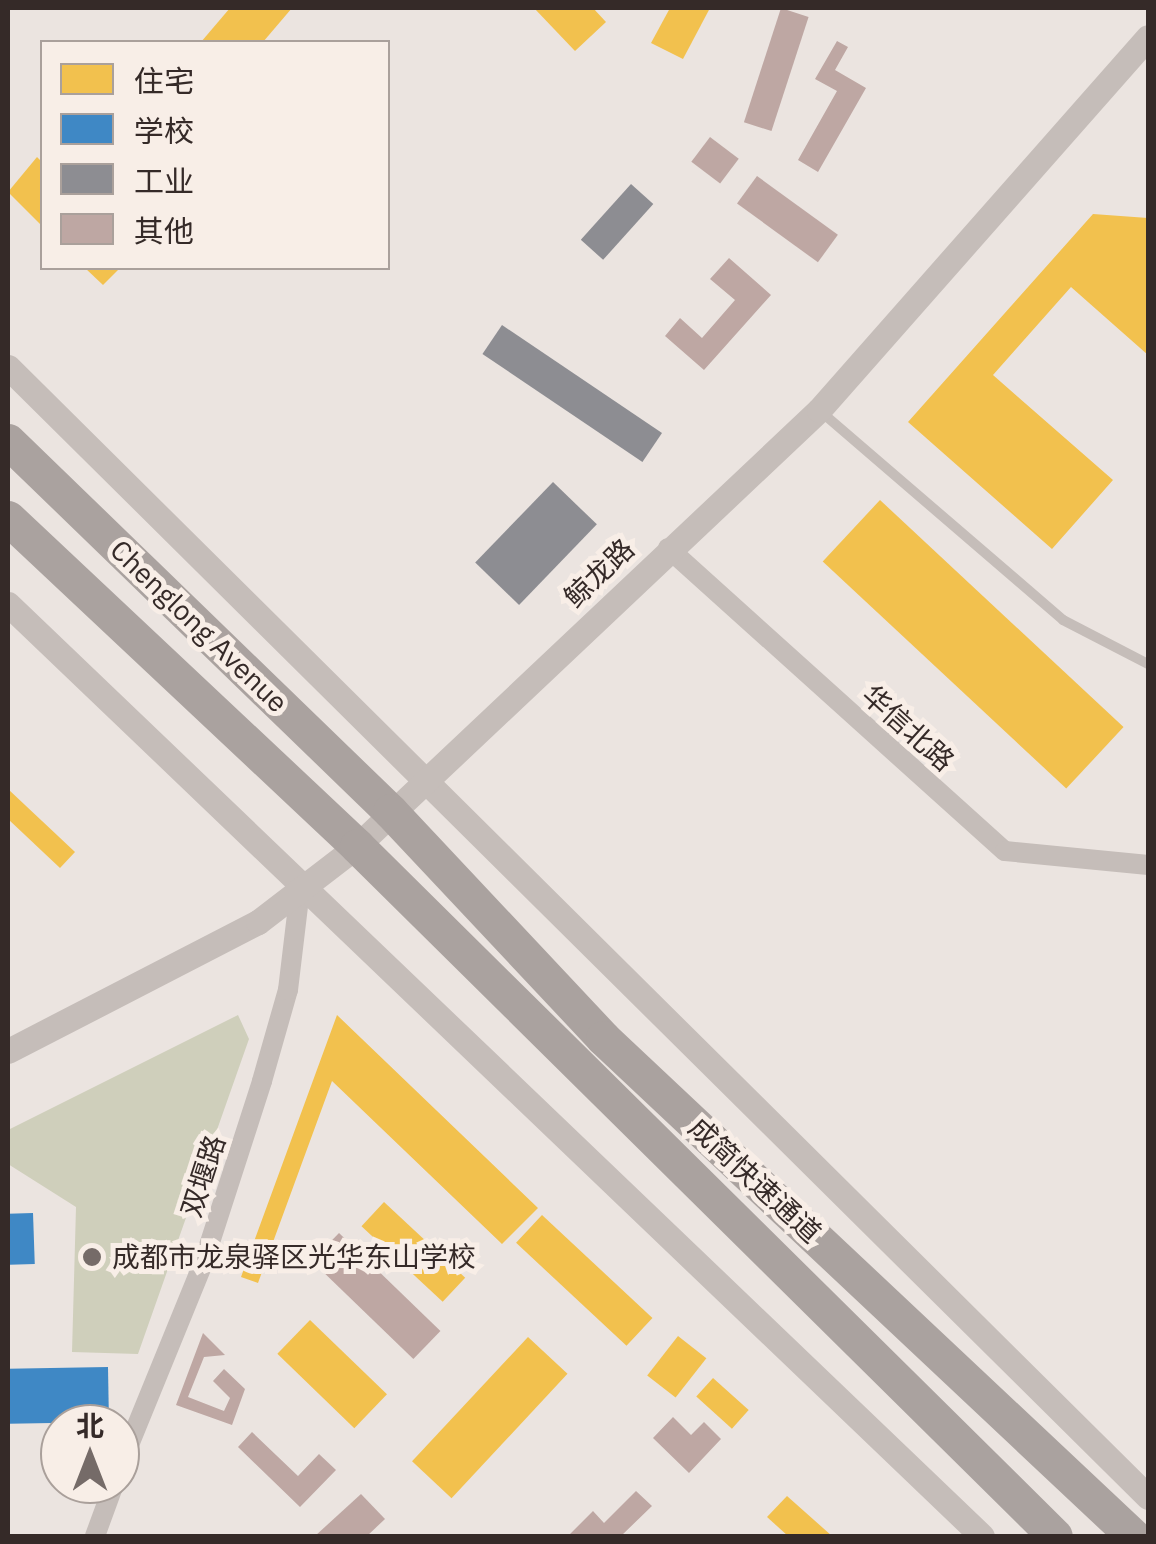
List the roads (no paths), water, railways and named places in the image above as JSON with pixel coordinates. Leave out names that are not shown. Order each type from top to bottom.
[{"type":"highway","name":"Chenglong Avenue","points":[[8,441],[390,811]]},
{"type":"highway","name":"Chenglong Avenue","points":[[8,518],[357,846]]},
{"type":"highway","name":"成简快速通道","points":[[390,811],[602,1038],[1133,1536]]},
{"type":"highway","name":"成简快速通道","points":[[357,846],[1053,1535]]},
{"type":"street","name":"鲸龙路","points":[[8,1051],[258,922],[357,846],[668,548],[819,410],[1148,36]]},
{"type":"street","points":[[8,366],[1148,1497]]},
{"type":"street","name":"华信北路","points":[[668,548],[1005,851],[1148,865]]},
{"type":"street","points":[[8,604],[300,890],[982,1536]]},
{"type":"street","name":"双堰路","points":[[140,1419],[204,1264],[256,1099],[288,990],[300,890]]},
{"type":"street","points":[[94,1536],[106,1504]]},
{"type":"lane","points":[[819,410],[1063,620],[1148,664]]},
{"type":"place","name":"成都市龙泉驿区光华东山学校","points":[[92,1257]]}]
